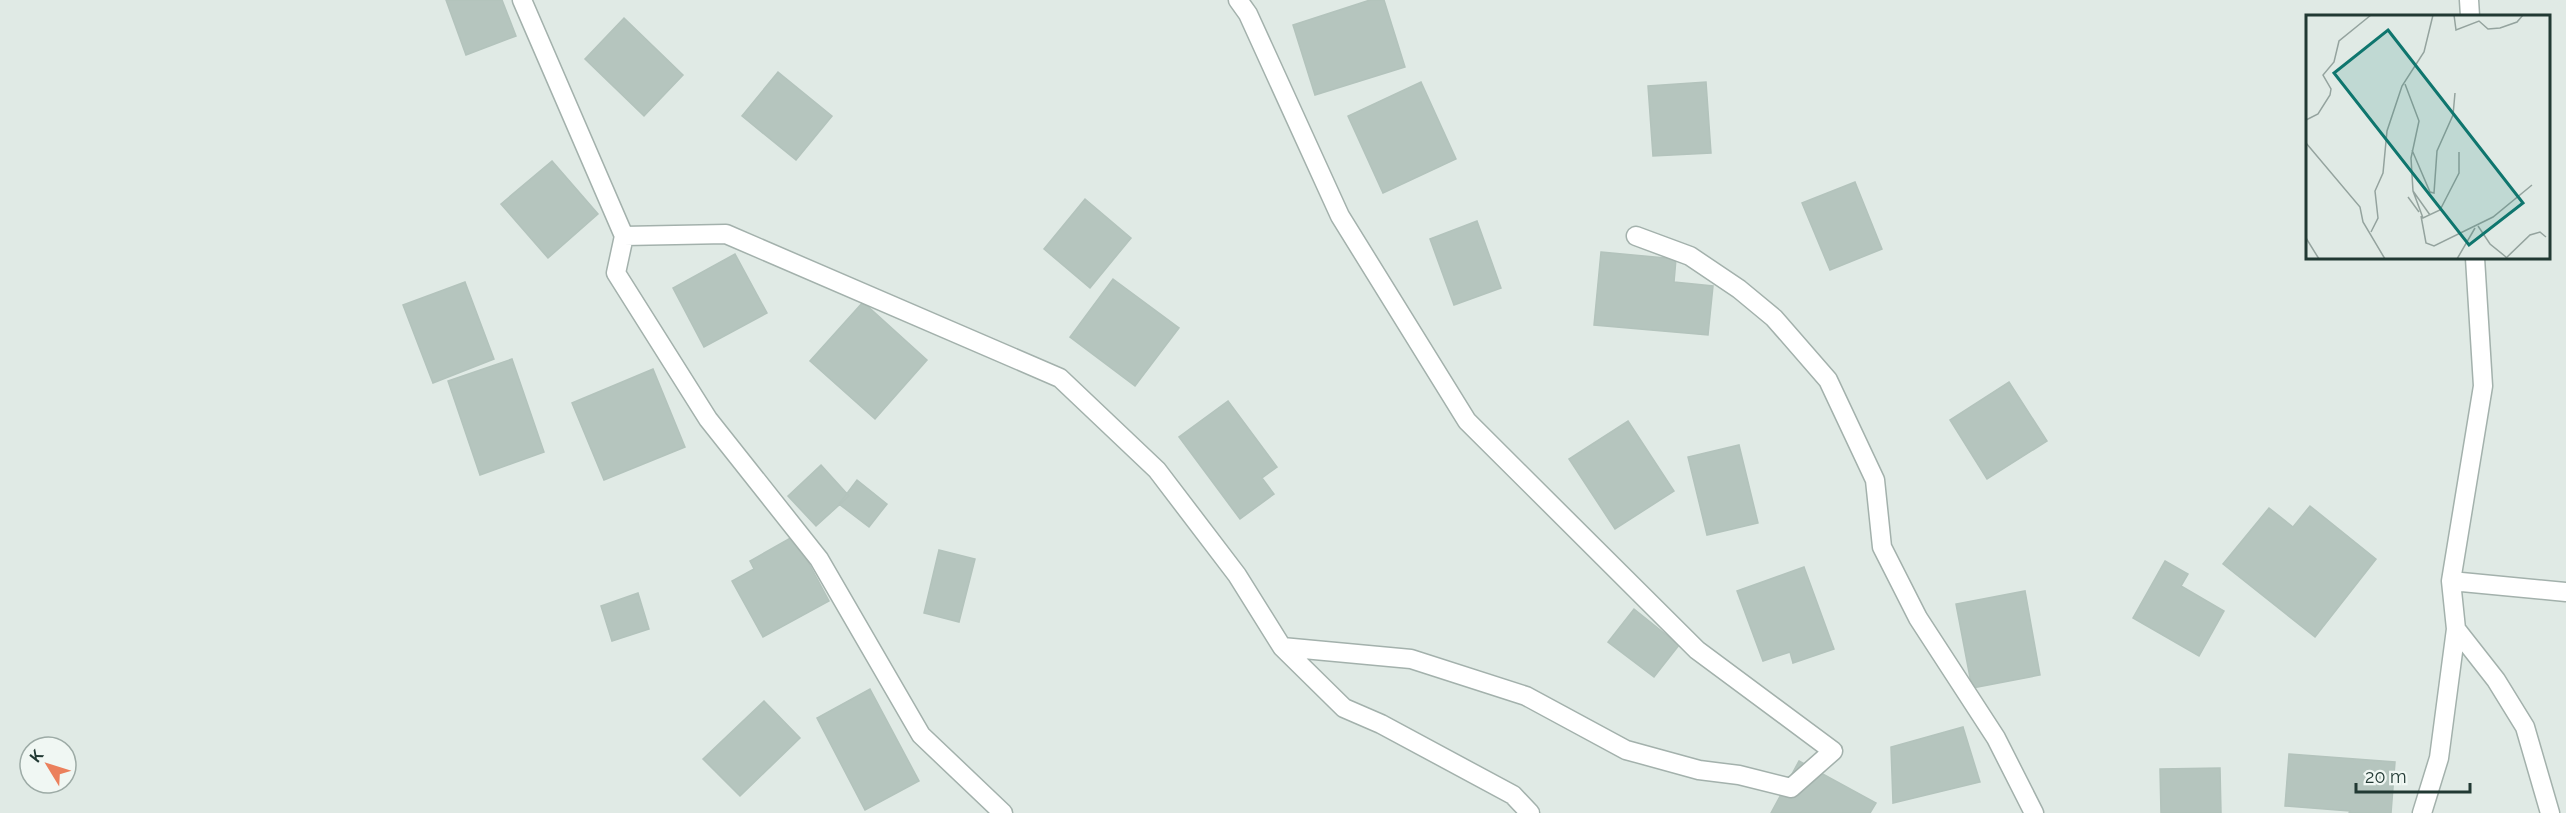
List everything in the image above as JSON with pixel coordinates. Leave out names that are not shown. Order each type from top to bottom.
[{"type":"street","points":[[522,0],[624,236],[616,273],[708,419],[819,559],[921,735],[1003,813]]},
{"type":"street","points":[[1238,0],[1248,14],[1340,216],[1467,421],[1696,650],[1833,751],[1791,788],[1739,775],[1699,770],[1626,750],[1526,696],[1411,659],[1282,647]]},
{"type":"street","points":[[2469,0],[2470,15]]},
{"type":"street","points":[[624,236],[726,234],[1060,378],[1157,470],[1237,575],[1282,647],[1344,708],[1381,724],[1513,795],[1530,813]]},
{"type":"street","points":[[1636,236],[1690,256],[1739,289],[1774,318],[1828,380],[1875,480],[1882,547],[1918,618],[1996,738],[2034,813]]},
{"type":"street","points":[[2422,813],[2439,758],[2456,629],[2451,581],[2483,386],[2475,260]]},
{"type":"street","points":[[2451,581],[2566,592]]},
{"type":"street","points":[[2456,629],[2496,681],[2525,727],[2550,813]]},
{"type":"building","points":[[446,0],[502,0],[516,36],[466,55]]},
{"type":"building","points":[[1370,0],[1384,0],[1405,67],[1315,95],[1293,25]]},
{"type":"building","points":[[624,18],[683,75],[644,116],[585,59]]},
{"type":"building","points":[[778,72],[832,116],[796,160],[742,116]]},
{"type":"building","points":[[1421,82],[1456,159],[1383,193],[1348,116]]},
{"type":"building","points":[[1706,82],[1711,153],[1653,156],[1648,86]]},
{"type":"building","points":[[552,161],[598,214],[548,258],[501,204]]},
{"type":"building","points":[[1855,182],[1882,249],[1830,270],[1802,203]]},
{"type":"building","points":[[1085,199],[1131,238],[1090,288],[1044,249]]},
{"type":"building","points":[[1477,221],[1501,288],[1454,305],[1430,239]]},
{"type":"building","points":[[1601,252],[1676,259],[1674,282],[1713,286],[1708,335],[1594,325]]},
{"type":"building","points":[[735,254],[767,313],[704,347],[673,288]]},
{"type":"building","points":[[1113,279],[1179,328],[1135,386],[1070,337]]},
{"type":"building","points":[[465,282],[494,359],[433,383],[403,305]]},
{"type":"building","points":[[863,302],[927,360],[875,419],[810,361]]},
{"type":"building","points":[[512,359],[544,452],[480,475],[448,381]]},
{"type":"building","points":[[653,369],[685,447],[604,480],[572,403]]},
{"type":"building","points":[[2009,382],[2047,441],[1987,479],[1950,420]]},
{"type":"building","points":[[1228,401],[1277,467],[1262,478],[1274,494],[1240,519],[1179,437]]},
{"type":"building","points":[[1628,421],[1674,491],[1615,529],[1569,459]]},
{"type":"building","points":[[1739,445],[1758,523],[1707,535],[1688,457]]},
{"type":"building","points":[[821,465],[849,496],[816,526],[788,496]]},
{"type":"building","points":[[857,480],[887,504],[869,527],[839,504]]},
{"type":"building","points":[[2310,506],[2376,559],[2315,637],[2223,564],[2269,508],[2293,527]]},
{"type":"building","points":[[794,536],[829,601],[763,637],[732,581],[754,569],[750,561]]},
{"type":"building","points":[[939,550],[975,559],[959,622],[924,613]]},
{"type":"building","points":[[2165,561],[2188,574],[2181,586],[2224,611],[2199,656],[2133,618]]},
{"type":"building","points":[[1804,567],[1834,649],[1793,663],[1790,652],[1763,661],[1737,591]]},
{"type":"building","points":[[2025,591],[2040,675],[1972,688],[1956,604]]},
{"type":"building","points":[[638,593],[649,629],[612,641],[601,606]]},
{"type":"building","points":[[1634,609],[1679,645],[1654,677],[1608,642]]},
{"type":"building","points":[[870,689],[919,781],[865,810],[817,718]]},
{"type":"building","points":[[764,701],[800,738],[740,796],[703,759]]},
{"type":"building","points":[[1963,727],[1980,782],[1893,803],[1891,747]]},
{"type":"building","points":[[2289,754],[2395,762],[2391,813],[2349,813],[2350,811],[2285,806]]},
{"type":"building","points":[[1799,761],[1876,803],[1870,813],[1771,813]]},
{"type":"building","points":[[2220,768],[2221,813],[2161,813],[2160,769]]}]
